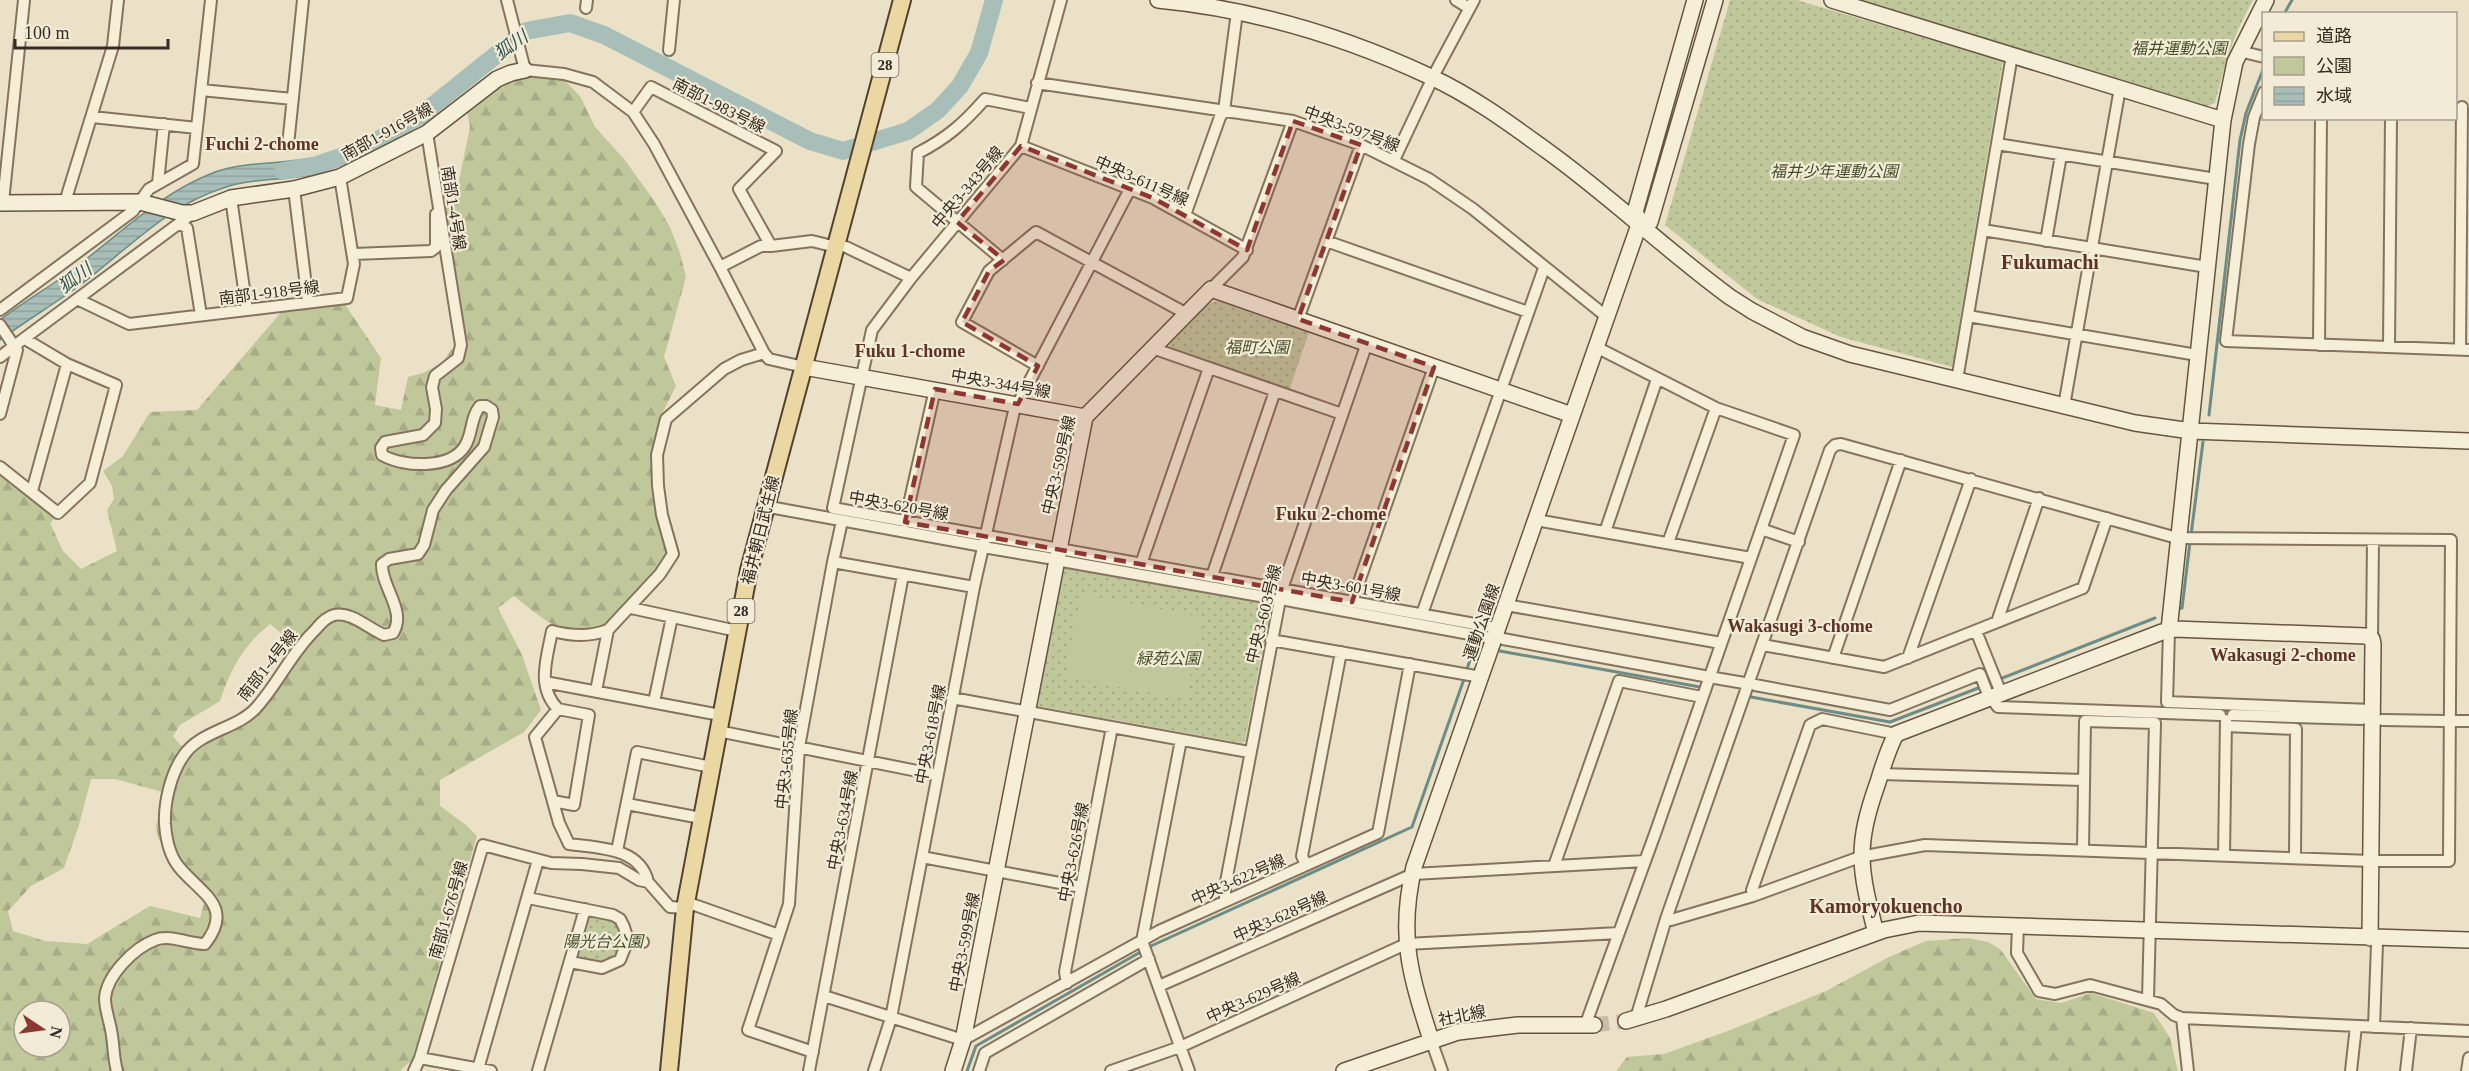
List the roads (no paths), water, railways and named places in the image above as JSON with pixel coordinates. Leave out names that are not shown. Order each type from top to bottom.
[{"type":"main road","name":"福井朝日武生線","points":[[669,1071],[685,905],[752,559],[861,160],[902,0]]},
{"type":"street","points":[[24,0],[2,203],[144,204],[185,217]]},
{"type":"street","points":[[65,202],[113,46],[118,0]]},
{"type":"street","points":[[0,310],[144,204],[149,189],[193,164],[211,0]]},
{"type":"street","points":[[288,145],[303,0]]},
{"type":"street","points":[[507,0],[525,70]]},
{"type":"street","points":[[669,50],[674,0]]},
{"type":"street","name":"中央3-343号線","points":[[862,376],[872,330],[911,278],[1021,146],[1061,0]]},
{"type":"street","points":[[1158,0],[1239,6],[1331,38],[1433,78],[1513,126],[1640,222],[1730,297],[1802,337],[1850,354],[2135,423],[2191,431],[2469,441]]},
{"type":"street","points":[[1394,160],[1472,4],[1456,0]]},
{"type":"street","points":[[1640,222],[1635,212],[1695,0]]},
{"type":"street","points":[[1640,222],[1650,222],[1714,0]]},
{"type":"street","points":[[1832,0],[2223,120]]},
{"type":"street","points":[[2266,0],[2240,51],[2229,82],[2223,120],[2197,355],[2181,538],[2169,630],[2167,702],[2445,721]]},
{"type":"street","points":[[1185,215],[1224,111],[1239,6]]},
{"type":"street","points":[[2240,51],[2262,57]]},
{"type":"street","points":[[1958,380],[2012,55]]},
{"type":"street","name":"南部1-916号線","points":[[185,217],[231,198],[294,189],[340,177],[427,133],[511,72],[525,70],[564,74],[593,82],[633,112],[654,144],[764,353]]},
{"type":"street","name":"中央3-597号線","points":[[1037,84],[1293,121],[1361,145],[1429,179],[1473,209],[1607,317]]},
{"type":"street","name":"南部1-983号線","points":[[633,112],[651,87],[776,152],[739,189],[771,246]]},
{"type":"street","points":[[2064,405],[2120,88]]},
{"type":"street","points":[[201,90],[293,99]]},
{"type":"street","points":[[2262,97],[2254,117],[2249,144],[2226,341],[2465,350],[2462,107]]},
{"type":"street","points":[[1003,260],[916,187],[918,153],[943,140],[963,124],[985,99],[1030,108]]},
{"type":"street","points":[[92,117],[197,128]]},
{"type":"street","points":[[2319,345],[2321,120]]},
{"type":"street","points":[[2389,347],[2391,120]]},
{"type":"street","points":[[1293,121],[1247,250],[1212,289],[1572,415]]},
{"type":"street","points":[[158,183],[164,124]]},
{"type":"street","name":"南部1-4号線","points":[[117,1071],[112,1055],[111,1030],[105,996],[109,984],[121,966],[155,940],[168,938],[205,944],[213,934],[216,909],[210,897],[178,866],[166,837],[166,803],[182,758],[195,744],[255,709],[295,651],[323,622],[334,615],[348,617],[384,635],[393,633],[398,625],[396,609],[382,575],[382,564],[389,559],[418,554],[424,545],[434,510],[457,476],[484,447],[488,436],[493,417],[492,410],[486,406],[480,406],[474,413],[465,445],[449,459],[439,462],[401,463],[382,455],[381,448],[386,442],[423,435],[435,423],[436,409],[432,387],[435,376],[458,358],[461,345],[427,133]]},
{"type":"street","points":[[1997,144],[2216,179]]},
{"type":"street","points":[[1298,320],[1361,145]]},
{"type":"street","name":"中央3-611号線","points":[[1021,146],[1153,198],[1247,250]]},
{"type":"street","points":[[2046,241],[2061,154]]},
{"type":"street","name":"南部1-918号線","points":[[78,300],[129,324],[347,298],[354,254],[340,177]]},
{"type":"street","points":[[294,189],[308,302]]},
{"type":"street","name":"中央3-618号線","points":[[874,1071],[891,1018],[974,587],[1014,411],[1130,189]]},
{"type":"street","points":[[231,198],[247,310]]},
{"type":"street","points":[[354,254],[431,251],[436,248],[438,200]]},
{"type":"street","points":[[0,357],[185,217]]},
{"type":"street","points":[[185,217],[201,315]]},
{"type":"street","name":"運動公園線","points":[[1431,1040],[1413,984],[1406,944],[1408,898],[1413,874],[1640,222]]},
{"type":"street","points":[[1983,230],[2207,267]]},
{"type":"street","points":[[1038,366],[962,322],[989,271],[1036,232],[1187,314]]},
{"type":"street","points":[[720,267],[761,246],[812,241],[828,245]]},
{"type":"street","points":[[1326,241],[1528,312]]},
{"type":"street","points":[[846,247],[911,278]]},
{"type":"street","points":[[1422,614],[1544,268]]},
{"type":"street","name":"中央3-599号線","points":[[953,1071],[963,1040],[1085,417],[1212,289]]},
{"type":"street","points":[[1968,316],[2197,355]]},
{"type":"street","points":[[0,325],[17,350],[0,414]]},
{"type":"street","points":[[0,467],[58,513],[90,483],[116,385],[67,364],[25,339]]},
{"type":"street","name":"中央3-603号線","points":[[1225,901],[1225,887],[1249,752],[1282,589],[1367,343]]},
{"type":"street","points":[[1589,1025],[1644,861],[1794,435],[1716,408],[1596,347]]},
{"type":"street","points":[[1152,348],[1342,414]]},
{"type":"street","points":[[553,801],[574,805],[589,715],[558,709],[552,704],[543,679],[552,631],[574,636],[598,634],[608,630],[631,608],[660,574],[673,554],[662,515],[658,486],[657,455],[666,419],[724,369],[741,360],[764,353],[769,359],[804,367]]},
{"type":"street","points":[[32,491],[67,364]]},
{"type":"street","name":"中央3-344号線","points":[[804,367],[1085,417]]},
{"type":"street","points":[[1352,602],[1434,367]]},
{"type":"street","points":[[1141,564],[1209,368]]},
{"type":"street","name":"中央3-620号線","points":[[862,376],[833,508],[986,536],[1056,556]]},
{"type":"street","points":[[1605,532],[1657,379]]},
{"type":"street","points":[[904,522],[935,389]]},
{"type":"street","points":[[1212,576],[1275,391]]},
{"type":"street","points":[[1668,543],[1716,408]]},
{"type":"street","points":[[1631,1019],[1830,450],[1835,446],[1840,444],[1901,460],[2181,538],[2451,540],[2449,861],[2372,861],[1925,845],[1860,857],[1753,896],[1671,920],[1666,919]]},
{"type":"street","points":[[1833,658],[1901,460]]},
{"type":"street","points":[[1908,658],[1971,479]]},
{"type":"street","points":[[1997,622],[2039,498]]},
{"type":"street","points":[[775,508],[977,545]]},
{"type":"street","points":[[1763,645],[1884,667],[2083,588],[2107,518]]},
{"type":"street","points":[[1536,520],[1751,558]]},
{"type":"street","name":"中央3-635号線","points":[[813,1052],[748,1030],[789,904],[799,747],[842,521]]},
{"type":"street","points":[[1761,529],[1799,542]]},
{"type":"street","points":[[2373,540],[2374,1027]]},
{"type":"street","points":[[989,548],[1056,556],[1271,598]]},
{"type":"street","name":"中央3-601号線","points":[[1056,556],[1141,564],[1212,576],[1422,614],[1495,635]]},
{"type":"street","points":[[833,562],[974,587]]},
{"type":"street","name":"中央3-634号線","points":[[809,1071],[903,574]]},
{"type":"street","points":[[1286,600],[1495,635],[1890,710],[1991,687],[2169,630],[2366,636],[2372,639]]},
{"type":"street","points":[[1506,605],[1721,644]]},
{"type":"street","points":[[631,608],[737,631]]},
{"type":"street","points":[[654,702],[672,617]]},
{"type":"street","points":[[596,692],[608,630]]},
{"type":"street","points":[[1976,631],[1998,707],[2220,715]]},
{"type":"street","points":[[1271,640],[1481,677]]},
{"type":"street","points":[[1306,865],[1302,856],[1341,652]]},
{"type":"street","name":"中央3-622号線","points":[[963,1040],[1068,983],[1146,950],[1225,901],[1378,833],[1410,664]]},
{"type":"street","points":[[1554,866],[1619,681],[1702,697]]},
{"type":"street","points":[[545,682],[654,702],[799,747],[938,775]]},
{"type":"street","points":[[1753,896],[1752,890],[1810,725],[1822,718],[1896,734],[1991,687]]},
{"type":"street","points":[[952,698],[1249,752]]},
{"type":"street","points":[[2224,855],[2226,705]]},
{"type":"street","points":[[558,709],[535,736],[559,823],[569,844],[617,851],[634,859],[646,871],[648,882]]},
{"type":"street","points":[[2234,715],[2372,716]]},
{"type":"street","points":[[2083,850],[2085,721],[2155,723],[2148,1000]]},
{"type":"street","points":[[2456,721],[2469,721]]},
{"type":"street","points":[[2226,726],[2296,729],[2295,857]]},
{"type":"street","name":"中央3-626号線","points":[[1068,983],[1065,972],[1112,727]]},
{"type":"street","points":[[1876,933],[1863,883],[1860,857],[1863,828],[1896,734]]},
{"type":"street","points":[[1181,740],[1146,950],[1189,1071]]},
{"type":"street","points":[[617,851],[637,752],[711,767]]},
{"type":"street","points":[[1881,774],[2084,780]]},
{"type":"street","points":[[627,804],[701,818]]},
{"type":"street","name":"南部1-676号線","points":[[420,1058],[483,845],[551,863],[619,868],[639,880],[648,882],[670,907],[685,905],[779,934]]},
{"type":"street","points":[[922,858],[1082,887]]},
{"type":"street","points":[[478,1069],[538,860]]},
{"type":"street","points":[[1413,874],[1644,861]]},
{"type":"street","name":"中央3-628号線","points":[[1159,986],[1413,874]]},
{"type":"street","points":[[528,898],[613,915],[620,919],[628,940],[623,954],[612,965],[594,967],[570,962]]},
{"type":"street","points":[[538,1071],[585,909]]},
{"type":"street","points":[[1631,1019],[1666,1009],[1876,933],[1902,925],[1933,922],[2150,929],[2374,940],[2469,940]]},
{"type":"street","points":[[2018,925],[2017,953],[2039,990],[2055,994],[2090,985],[2161,1004],[2174,1015],[2182,1018],[2469,1031]]},
{"type":"street","points":[[1406,944],[1619,933]]},
{"type":"street","points":[[628,940],[643,942]]},
{"type":"street","name":"中央3-629号線","points":[[1111,1071],[1180,1047],[1406,944]]},
{"type":"street","points":[[979,1071],[985,1053],[1146,950]]},
{"type":"street","points":[[824,996],[963,1040]]},
{"type":"street","points":[[2182,1018],[2188,1071]]},
{"type":"street","name":"社北線","points":[[1344,1071],[1458,1032],[1501,1026],[1589,1025]]},
{"type":"street","points":[[2351,1071],[2356,1026]]},
{"type":"street","points":[[2406,1071],[2411,1028]]},
{"type":"street","points":[[1431,1040],[1442,1071]]},
{"type":"street","points":[[414,1071],[420,1058],[490,1071]]},
{"type":"street","points":[[2468,1071],[2469,1058]]},
{"type":"water","points":[[306,159],[309,175],[233,185],[185,205],[149,229],[83,283],[0,340],[0,320],[68,273],[138,217],[175,192],[195,181],[226,169]]},
{"type":"waterway","name":"狐川","points":[[283,171],[317,165],[361,150],[421,115],[526,31],[570,23],[604,35],[810,141],[843,151],[908,131],[938,110],[960,86],[979,53],[994,0]]},
{"type":"waterway","points":[[2285,12],[2292,0]]},
{"type":"waterway","points":[[2209,415],[2240,140],[2246,113],[2262,72]]},
{"type":"waterway","points":[[2191,535],[2203,442]]},
{"type":"waterway","points":[[2178,609],[2182,608],[2190,542]]},
{"type":"waterway","points":[[1987,684],[2155,618]]},
{"type":"waterway","points":[[1467,669],[1475,645],[1481,647]]},
{"type":"waterway","points":[[1500,651],[1700,687]]},
{"type":"waterway","points":[[967,1071],[976,1046],[1151,946],[1412,827],[1464,679]]},
{"type":"waterway","points":[[1751,697],[1890,722],[1981,687]]},
{"type":"tunnel","points":[[1594,1025],[1626,1021]]},
{"type":"district","name":"Fuchi 2-chome","points":[[262,144]]},
{"type":"district","name":"Fukumachi","points":[[2050,262]]},
{"type":"district","name":"Fuku 1-chome","points":[[910,351]]},
{"type":"district","name":"Fuku 2-chome","points":[[1331,514]]},
{"type":"district","name":"Wakasugi 3-chome","points":[[1800,626]]},
{"type":"district","name":"Wakasugi 2-chome","points":[[2283,655]]},
{"type":"district","name":"Kamoryokuencho","points":[[1886,906]]},
{"type":"park label","name":"福井運動公園","points":[[2179,48]]},
{"type":"park label","name":"福井少年運動公園","points":[[1834,171]]},
{"type":"park label","name":"福町公園","points":[[1257,347]]},
{"type":"park label","name":"緑苑公園","points":[[1168,658]]},
{"type":"park label","name":"陽光台公園","points":[[603,941]]}]
